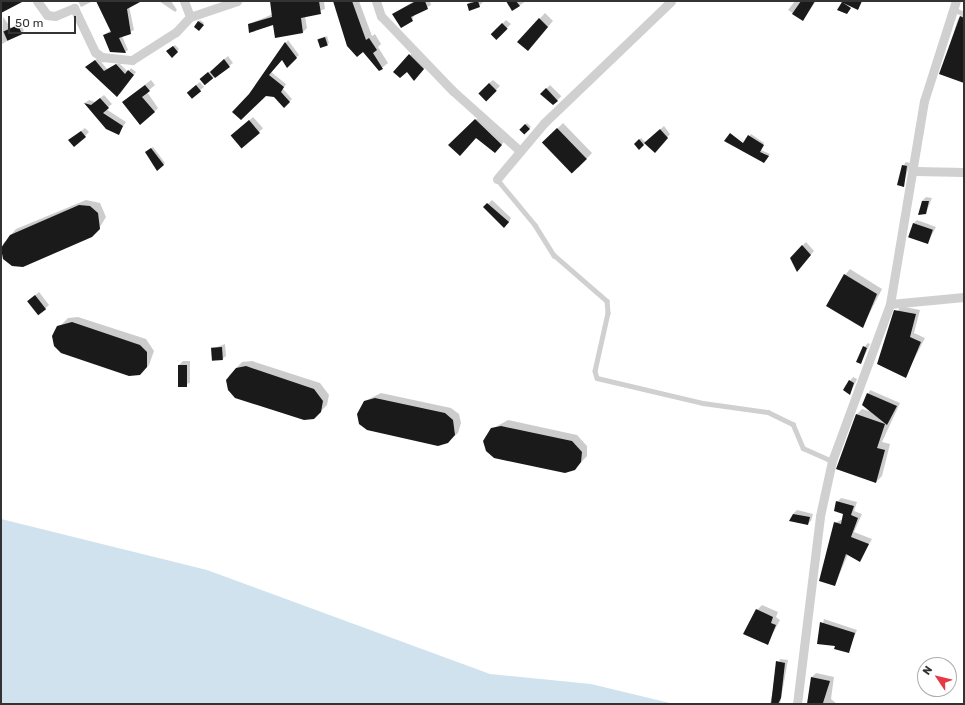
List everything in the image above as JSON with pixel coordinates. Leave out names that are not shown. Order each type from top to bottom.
[{"type":"street","points":[[37,1],[46,15],[55,16],[74,8],[95,52],[102,57],[124,60],[132,60],[176,32],[190,17],[237,1]]},
{"type":"street","points":[[184,1],[190,17]]},
{"type":"street","points":[[376,1],[381,16],[453,91],[520,151]]},
{"type":"street","points":[[497,179],[520,151],[671,1]]},
{"type":"street","points":[[797,704],[808,588],[832,461],[890,304],[915,171],[924,101],[955,5]]},
{"type":"street","points":[[915,171],[964,172]]},
{"type":"street","points":[[890,304],[964,297]]},
{"type":"lane","points":[[955,5],[964,14]]},
{"type":"lane","points":[[497,179],[535,225],[554,255],[607,302],[606,325],[595,372],[597,378],[703,403],[768,412],[793,424],[804,448],[832,461]]},
{"type":"water","points":[[1,519],[207,570],[490,674],[591,684],[674,704],[1,704]]},
{"type":"building","points":[[1,1],[24,1],[1,13]]},
{"type":"building","points":[[96,1],[142,1],[127,9],[131,34],[119,38],[126,53],[110,52],[103,35],[111,32]]},
{"type":"building","points":[[270,1],[319,1],[321,14],[301,18],[303,33],[275,38],[273,25],[249,33],[248,24],[272,17]]},
{"type":"building","points":[[333,1],[352,1],[366,40],[369,38],[377,50],[373,53],[383,69],[379,71],[363,52],[357,57],[347,46]]},
{"type":"building","points":[[416,1],[425,1],[428,9],[411,17],[413,21],[401,28],[392,14]]},
{"type":"building","points":[[478,1],[480,7],[469,11],[467,4]]},
{"type":"building","points":[[506,1],[516,1],[520,6],[512,11]]},
{"type":"building","points":[[801,1],[815,1],[803,21],[792,14]]},
{"type":"building","points":[[839,1],[862,1],[858,10]]},
{"type":"building","points":[[842,2],[851,8],[847,14],[837,10]]},
{"type":"building","points":[[960,16],[964,18],[964,83],[939,74]]},
{"type":"building","points":[[539,18],[548,27],[528,51],[517,42]]},
{"type":"building","points":[[198,21],[204,25],[199,31],[194,27]]},
{"type":"building","points":[[502,23],[508,29],[496,40],[491,34]]},
{"type":"building","points":[[18,25],[22,34],[7,41],[3,32]]},
{"type":"building","points":[[325,37],[328,46],[320,48],[317,39]]},
{"type":"building","points":[[285,42],[297,58],[287,68],[282,60],[269,75],[284,87],[281,92],[290,102],[284,108],[274,97],[266,96],[241,120],[232,112],[249,94]]},
{"type":"building","points":[[173,46],[178,52],[172,58],[166,51]]},
{"type":"building","points":[[409,54],[424,69],[414,81],[407,72],[400,78],[393,72]]},
{"type":"building","points":[[224,59],[230,67],[215,78],[210,72]]},
{"type":"building","points":[[95,60],[104,71],[116,64],[125,74],[128,70],[134,75],[117,97],[85,67]]},
{"type":"building","points":[[208,72],[213,78],[205,85],[200,79]]},
{"type":"building","points":[[489,83],[497,91],[486,101],[478,94]]},
{"type":"building","points":[[145,85],[150,91],[142,97],[155,112],[140,125],[122,102]]},
{"type":"building","points":[[196,85],[201,91],[192,99],[187,93]]},
{"type":"building","points":[[546,88],[558,101],[553,105],[540,94]]},
{"type":"building","points":[[100,98],[109,108],[103,113],[123,126],[119,135],[106,129],[84,103],[91,105]]},
{"type":"building","points":[[475,119],[502,145],[495,153],[476,138],[460,156],[448,145]]},
{"type":"building","points":[[249,120],[260,133],[242,148],[231,135]]},
{"type":"building","points":[[525,124],[530,129],[524,135],[519,130]]},
{"type":"building","points":[[557,128],[587,159],[572,174],[542,143]]},
{"type":"building","points":[[660,129],[668,138],[655,153],[644,143]]},
{"type":"building","points":[[81,131],[86,137],[74,147],[68,140]]},
{"type":"building","points":[[730,133],[743,143],[748,135],[764,145],[760,152],[769,156],[764,163],[724,141]]},
{"type":"building","points":[[639,139],[644,145],[639,150],[634,144]]},
{"type":"building","points":[[151,148],[164,165],[157,171],[145,152]]},
{"type":"building","points":[[902,165],[907,166],[904,187],[897,185]]},
{"type":"building","points":[[922,201],[929,201],[926,214],[918,215]]},
{"type":"building","points":[[487,203],[509,222],[504,228],[483,207]]},
{"type":"building","points":[[79,205],[90,206],[98,213],[100,229],[92,237],[23,267],[12,266],[3,259],[1,248],[10,235]]},
{"type":"building","points":[[913,223],[933,230],[928,244],[908,237]]},
{"type":"building","points":[[802,245],[811,255],[797,272],[790,258]]},
{"type":"building","points":[[844,274],[877,294],[863,328],[826,306]]},
{"type":"building","points":[[35,295],[46,309],[38,315],[27,301]]},
{"type":"building","points":[[894,310],[916,314],[910,337],[921,342],[906,378],[877,364]]},
{"type":"building","points":[[72,322],[140,345],[147,352],[147,367],[140,375],[129,376],[61,353],[54,346],[52,336],[57,326]]},
{"type":"building","points":[[863,346],[867,348],[861,364],[856,362]]},
{"type":"building","points":[[222,347],[223,360],[212,361],[211,348]]},
{"type":"building","points":[[178,365],[187,365],[187,387],[178,387]]},
{"type":"building","points":[[246,366],[314,389],[323,401],[321,412],[314,419],[304,420],[235,398],[228,390],[226,380],[236,368]]},
{"type":"building","points":[[849,380],[854,383],[850,395],[843,390]]},
{"type":"building","points":[[867,393],[897,406],[887,425],[862,405]]},
{"type":"building","points":[[375,398],[445,413],[453,420],[455,435],[448,443],[438,446],[367,430],[359,424],[357,414],[364,401]]},
{"type":"building","points":[[856,414],[885,424],[877,448],[885,450],[876,483],[836,469]]},
{"type":"building","points":[[501,426],[572,441],[582,452],[581,462],[575,470],[565,473],[494,458],[486,451],[483,441],[491,428]]},
{"type":"building","points":[[836,501],[854,506],[851,515],[858,518],[851,537],[869,544],[860,562],[846,554],[835,586],[819,581],[834,522],[841,524],[843,514],[834,511]]},
{"type":"building","points":[[793,514],[810,517],[808,525],[789,521]]},
{"type":"building","points":[[756,609],[773,617],[771,623],[776,625],[768,645],[743,634]]},
{"type":"building","points":[[820,622],[855,633],[849,653],[834,649],[835,646],[817,644]]},
{"type":"building","points":[[776,661],[785,663],[781,698],[778,704],[771,704]]},
{"type":"building","points":[[811,677],[830,681],[823,703],[807,704]]}]
